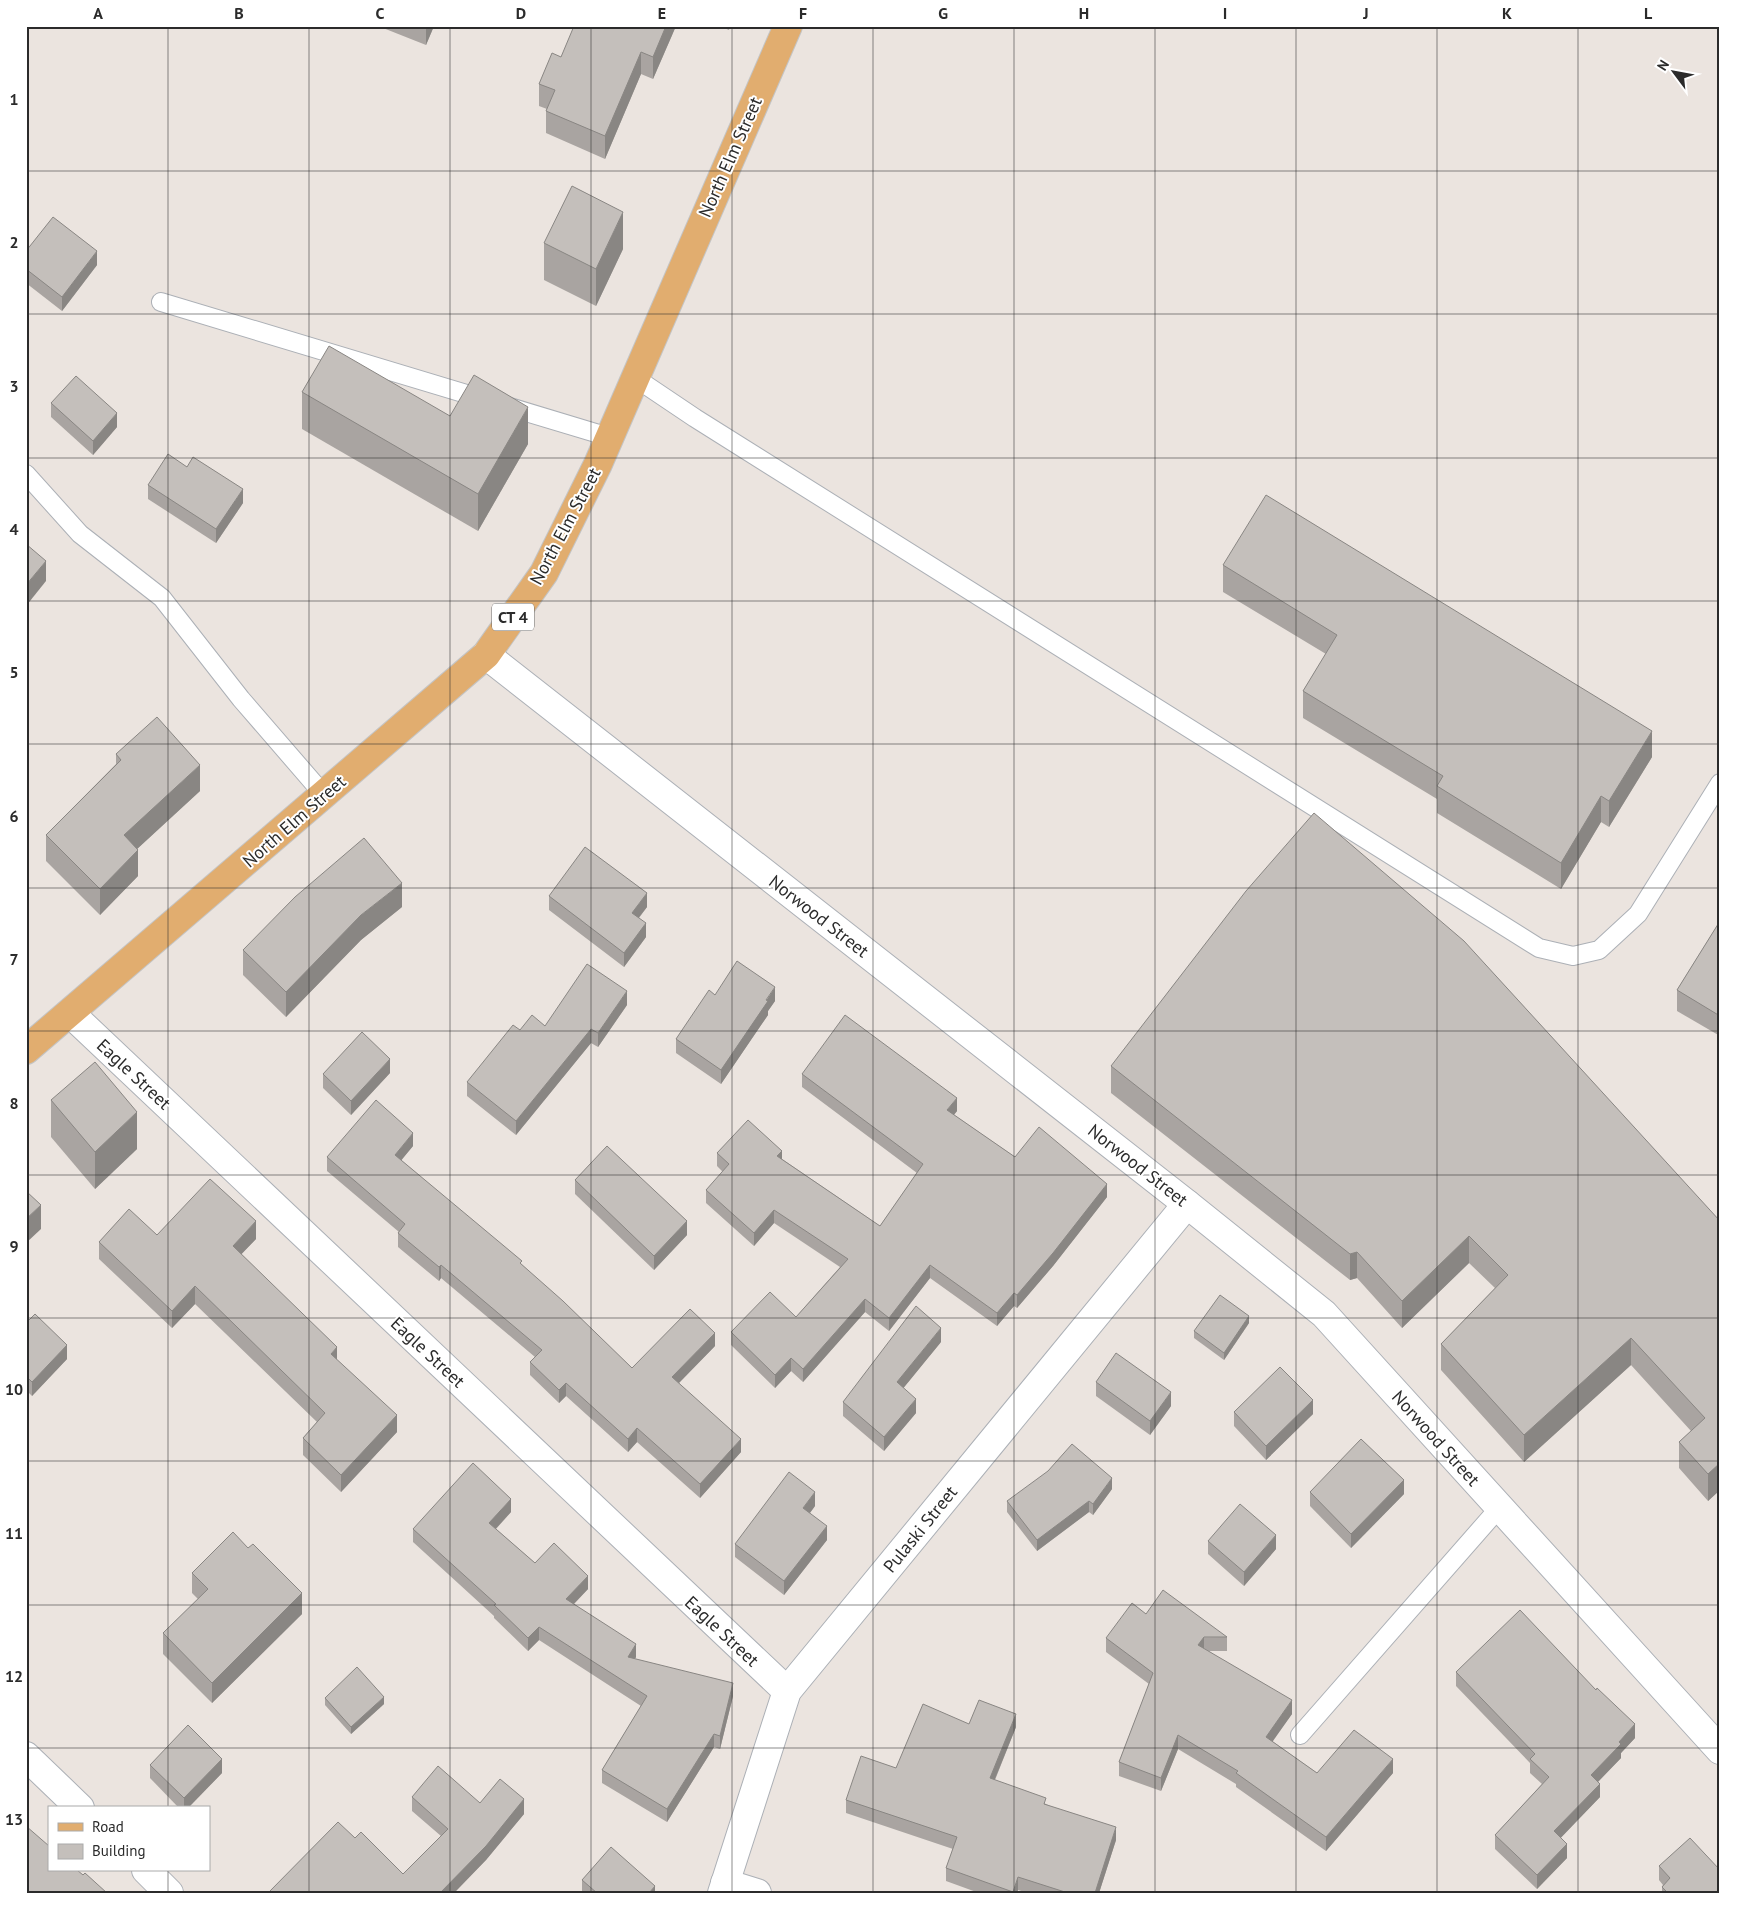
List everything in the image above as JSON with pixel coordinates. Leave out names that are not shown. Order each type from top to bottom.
[{"type":"main road","name":"North Elm Street","points":[[26,1050],[486,656],[544,573],[609,437],[788,26]]},
{"type":"street","name":"Norwood Street","points":[[486,656],[1188,1204],[1324,1314],[1720,1750]]},
{"type":"street","name":"Eagle Street","points":[[70,1013],[787,1692]]},
{"type":"street","name":"Pulaski Street","points":[[724,1888],[787,1692],[1188,1204]]},
{"type":"street","points":[[26,1756],[78,1806]]},
{"type":"street","points":[[148,1872],[169,1893]]},
{"type":"street","points":[[724,1888],[757,1893]]},
{"type":"lane","points":[[161,302],[609,437]]},
{"type":"lane","points":[[634,377],[695,418],[1539,948],[1573,956],[1599,950],[1638,914],[1720,783]]},
{"type":"lane","points":[[26,474],[80,534],[162,598],[241,699],[324,795]]},
{"type":"lane","points":[[1300,1735],[1500,1508]]},
{"type":"building","points":[[574,26],[666,26],[653,57],[641,52],[605,136],[546,111],[555,90],[539,84],[552,53],[561,57]]},
{"type":"building","points":[[572,186],[623,212],[596,269],[544,243]]},
{"type":"building","points":[[53,217],[97,251],[62,297],[26,269],[26,251]]},
{"type":"building","points":[[329,346],[450,416],[474,375],[528,407],[478,494],[302,392]]},
{"type":"building","points":[[76,376],[117,413],[93,441],[51,403]]},
{"type":"building","points":[[168,454],[187,467],[193,457],[243,489],[216,529],[148,485]]},
{"type":"building","points":[[1266,495],[1652,731],[1609,801],[1601,796],[1561,863],[1437,786],[1443,776],[1303,691],[1337,635],[1223,565]]},
{"type":"building","points":[[26,544],[46,561],[26,585]]},
{"type":"building","points":[[157,717],[200,765],[124,835],[138,850],[100,889],[46,835],[121,760],[116,754]]},
{"type":"building","points":[[1314,813],[1464,941],[1720,1221],[1720,1463],[1708,1474],[1679,1442],[1705,1418],[1631,1338],[1524,1435],[1441,1344],[1508,1275],[1469,1236],[1402,1301],[1357,1252],[1350,1254],[1111,1066],[1246,891]]},
{"type":"building","points":[[364,838],[402,883],[361,915],[286,992],[243,950],[295,897]]},
{"type":"building","points":[[585,847],[647,893],[632,913],[646,923],[624,953],[549,896]]},
{"type":"building","points":[[1720,921],[1720,1016],[1677,990]]},
{"type":"building","points":[[737,961],[775,987],[766,1000],[768,1001],[721,1070],[676,1039],[709,990],[715,995]]},
{"type":"building","points":[[587,964],[627,991],[598,1033],[591,1029],[516,1121],[467,1082],[513,1025],[520,1030],[532,1015],[545,1026]]},
{"type":"building","points":[[845,1015],[957,1098],[947,1110],[1015,1157],[1039,1127],[1107,1184],[1053,1253],[1017,1295],[1014,1293],[997,1313],[930,1265],[889,1318],[865,1299],[803,1369],[791,1358],[775,1375],[731,1332],[770,1292],[796,1317],[848,1259],[774,1210],[754,1233],[706,1190],[729,1164],[717,1153],[748,1120],[782,1151],[777,1156],[880,1226],[923,1164],[802,1074]]},
{"type":"building","points":[[362,1032],[390,1059],[351,1101],[323,1074]]},
{"type":"building","points":[[95,1062],[137,1112],[95,1152],[51,1100]]},
{"type":"building","points":[[376,1100],[413,1133],[395,1155],[522,1261],[520,1263],[563,1301],[632,1368],[690,1309],[715,1333],[672,1377],[741,1439],[700,1484],[637,1428],[628,1439],[566,1383],[559,1390],[530,1362],[542,1350],[441,1265],[439,1267],[398,1233],[405,1224],[327,1157]]},
{"type":"building","points":[[607,1146],[687,1221],[654,1256],[575,1180]]},
{"type":"building","points":[[210,1179],[256,1221],[233,1246],[337,1347],[331,1354],[397,1415],[341,1475],[303,1438],[325,1413],[195,1286],[172,1311],[99,1242],[129,1209],[157,1235]]},
{"type":"building","points":[[26,1191],[41,1205],[26,1219]]},
{"type":"building","points":[[1220,1295],[1249,1316],[1224,1353],[1194,1331]]},
{"type":"building","points":[[916,1306],[941,1328],[897,1382],[916,1399],[884,1437],[843,1402]]},
{"type":"building","points":[[35,1314],[67,1345],[32,1382],[26,1376],[26,1323]]},
{"type":"building","points":[[1116,1353],[1171,1392],[1150,1421],[1096,1382]]},
{"type":"building","points":[[1280,1367],[1313,1400],[1266,1446],[1234,1412]]},
{"type":"building","points":[[1361,1439],[1404,1480],[1351,1534],[1310,1492]]},
{"type":"building","points":[[1072,1444],[1112,1478],[1093,1504],[1089,1501],[1037,1540],[1007,1501],[1048,1471]]},
{"type":"building","points":[[473,1463],[511,1499],[489,1523],[535,1563],[554,1543],[588,1576],[566,1599],[636,1644],[628,1657],[733,1683],[720,1736],[714,1734],[667,1809],[602,1770],[647,1696],[539,1627],[528,1638],[494,1605],[496,1604],[413,1529]]},
{"type":"building","points":[[789,1472],[815,1492],[803,1508],[827,1526],[784,1581],[735,1544]]},
{"type":"building","points":[[1240,1504],[1276,1535],[1244,1572],[1208,1541]]},
{"type":"building","points":[[233,1532],[248,1548],[253,1544],[302,1593],[212,1683],[163,1633],[208,1589],[192,1573]]},
{"type":"building","points":[[1163,1590],[1227,1637],[1204,1637],[1198,1645],[1292,1700],[1266,1737],[1317,1773],[1354,1730],[1393,1759],[1326,1837],[1236,1773],[1238,1771],[1178,1735],[1161,1778],[1119,1762],[1153,1673],[1106,1638],[1132,1603],[1146,1614]]},
{"type":"building","points":[[1520,1610],[1596,1690],[1597,1688],[1635,1724],[1619,1742],[1621,1744],[1591,1775],[1600,1784],[1554,1831],[1567,1844],[1537,1875],[1495,1835],[1549,1777],[1530,1759],[1535,1754],[1456,1672]]},
{"type":"building","points":[[357,1667],[384,1697],[351,1727],[325,1698]]},
{"type":"building","points":[[979,1700],[1016,1714],[990,1778],[1046,1798],[1044,1804],[1116,1827],[1095,1893],[1068,1893],[1018,1877],[1013,1892],[946,1868],[957,1837],[846,1800],[861,1756],[896,1768],[923,1704],[969,1724]]},
{"type":"building","points":[[188,1725],[222,1759],[184,1798],[150,1765]]},
{"type":"building","points":[[438,1766],[480,1803],[500,1779],[524,1799],[486,1846],[440,1893],[269,1892],[338,1822],[355,1838],[361,1832],[403,1874],[448,1829],[412,1797]]},
{"type":"building","points":[[26,1826],[48,1845],[48,1872],[79,1872],[83,1875],[85,1873],[107,1893],[26,1893]]},
{"type":"building","points":[[1690,1838],[1720,1870],[1720,1893],[1668,1893],[1662,1887],[1670,1878],[1659,1866]]},
{"type":"building","points":[[611,1847],[655,1886],[649,1893],[597,1893],[582,1880]]}]
